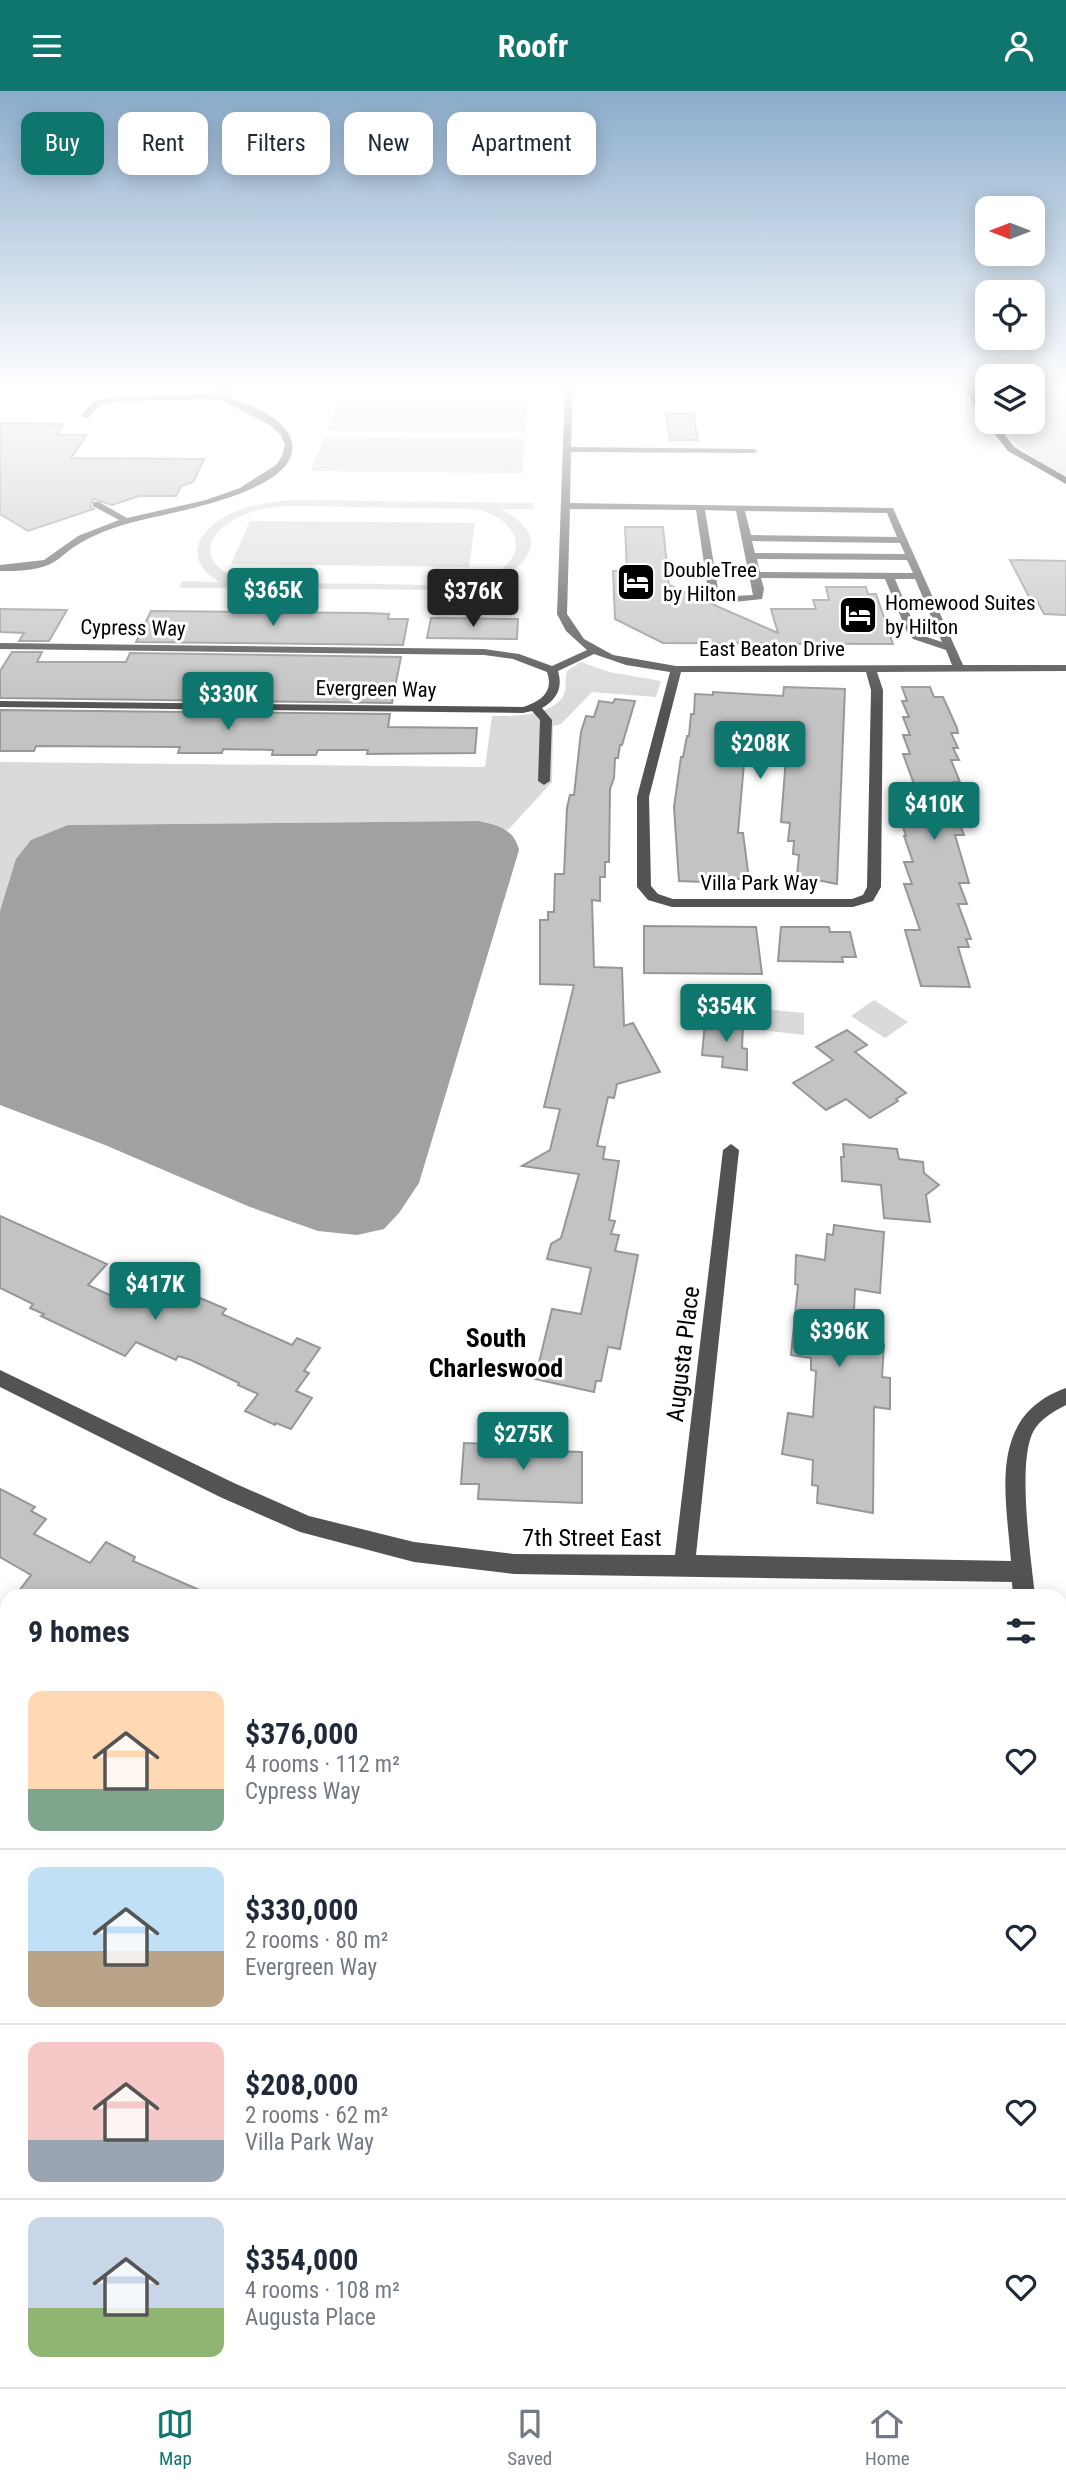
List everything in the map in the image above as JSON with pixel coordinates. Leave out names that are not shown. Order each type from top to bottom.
[{"type":"street","points":[[0,568],[26,567],[47,562],[71,545],[100,530],[233,494]]},
{"type":"street","name":"East Beaton Drive","points":[[565,494],[561,593],[566,627],[576,638],[619,661],[676,669],[1066,668]]},
{"type":"street","points":[[96,504],[126,521]]},
{"type":"street","points":[[565,506],[890,510],[959,668]]},
{"type":"street","points":[[605,506],[613,513],[633,519]]},
{"type":"street","points":[[700,508],[696,519],[713,590],[736,600],[758,597],[740,508]]},
{"type":"street","points":[[743,520],[757,520]]},
{"type":"street","points":[[881,522],[895,522]]},
{"type":"street","points":[[747,538],[903,540]]},
{"type":"street","points":[[751,556],[910,557]]},
{"type":"street","points":[[755,575],[919,576]]},
{"type":"street","points":[[889,576],[911,630],[917,637],[950,648]]},
{"type":"street","name":"Cypress Way","points":[[0,646],[484,652],[515,656],[552,670]]},
{"type":"street","points":[[544,781],[546,720],[535,707],[550,698],[555,690],[556,682],[552,670],[595,650]]},
{"type":"street","name":"Villa Park Way","points":[[676,669],[643,797],[644,887],[653,897],[672,903],[853,903],[868,898],[874,887],[877,691],[871,669]]},
{"type":"street","name":"Evergreen Way","points":[[0,704],[506,711],[535,707]]},
{"type":"street","name":"Augusta Place","points":[[684,1565],[731,1150]]},
{"type":"street","name":"7th Street East","points":[[0,1378],[307,1525],[414,1552],[514,1564],[1022,1572]]},
{"type":"street","points":[[1023,1589],[1016,1475],[1023,1430],[1047,1403],[1066,1396]]},
{"type":"shaded area","points":[[290,500],[534,503],[533,509],[500,509],[520,522],[530,535],[531,548],[525,560],[513,570],[481,586],[463,590],[179,588],[183,581],[219,582],[206,572],[199,561],[197,550],[207,530],[217,522],[229,514],[249,507]],"holes":[[[295,506],[476,509],[492,514],[504,522],[516,541],[515,552],[510,562],[499,571],[459,584],[258,582],[227,573],[217,566],[211,557],[215,536],[225,526],[247,513],[268,508]]]},
{"type":"shaded area","points":[[250,521],[475,523],[469,567],[231,564]]},
{"type":"shaded area","points":[[581,662],[609,672],[661,681],[656,697],[592,692],[561,724],[553,726],[552,782],[508,830],[478,821],[68,825],[4,902],[0,911],[0,762],[485,767],[492,716],[530,714],[548,709],[564,695],[567,671]]},
{"type":"shaded area","points":[[478,821],[504,829],[513,837],[519,850],[419,1183],[399,1213],[384,1229],[357,1235],[318,1231],[250,1207],[105,1145],[0,1105],[0,911],[16,859],[31,840],[68,825]]},
{"type":"shaded area","points":[[874,1000],[908,1022],[885,1038],[851,1016]]},
{"type":"shaded area","points":[[752,1008],[804,1013],[804,1035],[751,1029]]},
{"type":"building","points":[[0,494],[177,494],[139,496],[112,505],[93,499],[90,506],[94,509],[28,531],[0,514]]},
{"type":"building","points":[[625,527],[663,527],[669,585],[778,633],[771,609],[816,609],[813,600],[829,600],[826,587],[866,587],[868,594],[876,594],[893,644],[663,643],[615,619],[613,571],[627,571]]},
{"type":"building","points":[[1010,560],[1066,561],[1066,615],[1044,614],[1035,597],[1029,597]]},
{"type":"building","points":[[0,609],[67,610],[49,641],[19,641],[24,633],[0,632]]},
{"type":"building","points":[[151,611],[367,613],[389,614],[388,619],[408,619],[403,645],[136,642]]},
{"type":"building","points":[[431,618],[518,619],[517,639],[427,638]]},
{"type":"building","points":[[12,652],[42,652],[37,662],[126,662],[130,653],[401,657],[392,703],[0,698],[0,671]]},
{"type":"building","points":[[784,687],[845,689],[837,884],[797,876],[799,855],[793,854],[794,841],[788,841],[790,823],[781,822],[788,731],[747,728],[738,833],[743,833],[749,879],[679,881],[674,807],[681,757],[689,736],[691,714],[694,714],[695,694],[713,695],[713,692],[783,696]]},
{"type":"building","points":[[902,687],[930,687],[934,697],[943,697],[957,728],[958,733],[951,733],[958,748],[953,748],[959,760],[951,760],[960,782],[954,782],[962,803],[957,803],[963,817],[958,820],[964,835],[955,835],[969,883],[959,883],[967,904],[958,904],[971,939],[966,939],[969,947],[958,947],[970,987],[921,986],[905,930],[920,930],[904,884],[912,884],[904,862],[913,862],[903,827],[912,827],[904,804],[914,804],[906,784],[914,784],[903,754],[910,754],[903,735],[910,735],[903,717],[909,717],[902,701],[907,701]]},
{"type":"building","points":[[615,699],[635,701],[618,758],[615,758],[614,778],[610,789],[609,862],[605,862],[605,877],[600,877],[600,901],[592,900],[594,967],[622,968],[624,1026],[633,1023],[660,1072],[617,1084],[614,1098],[608,1097],[597,1146],[605,1147],[603,1159],[619,1161],[609,1220],[615,1221],[611,1234],[619,1235],[615,1251],[638,1255],[620,1349],[608,1347],[601,1381],[596,1381],[594,1392],[535,1379],[552,1309],[581,1314],[591,1268],[547,1259],[551,1244],[561,1238],[579,1174],[522,1166],[550,1150],[560,1109],[544,1107],[574,985],[540,984],[540,920],[548,920],[548,912],[554,912],[555,874],[564,874],[567,808],[570,795],[574,795],[581,732],[586,716],[594,717],[599,701],[613,703]]},
{"type":"building","points":[[0,710],[390,714],[388,727],[477,728],[475,753],[367,754],[368,750],[318,750],[316,755],[272,755],[273,750],[223,749],[222,753],[178,753],[180,747],[36,746],[34,751],[0,751]]},
{"type":"building","points":[[644,926],[756,927],[762,974],[644,973]]},
{"type":"building","points":[[781,927],[829,927],[830,932],[850,932],[856,957],[842,957],[843,962],[778,961]]},
{"type":"building","points":[[705,1022],[743,1025],[742,1048],[747,1049],[747,1070],[722,1067],[723,1057],[702,1055]]},
{"type":"building","points":[[847,1030],[867,1045],[855,1052],[906,1093],[870,1118],[846,1099],[826,1110],[793,1083],[833,1060],[816,1047]]},
{"type":"building","points":[[843,1144],[897,1149],[899,1159],[923,1162],[924,1173],[939,1185],[926,1195],[930,1222],[884,1218],[881,1185],[842,1181]]},
{"type":"building","points":[[0,1216],[107,1264],[88,1285],[127,1303],[145,1281],[158,1287],[162,1282],[226,1309],[222,1314],[292,1345],[297,1338],[320,1348],[304,1371],[309,1373],[296,1391],[312,1398],[291,1429],[276,1423],[275,1425],[245,1411],[258,1394],[191,1360],[178,1356],[176,1360],[136,1342],[125,1356],[41,1316],[44,1314],[30,1308],[33,1304],[0,1288]]},
{"type":"building","points":[[834,1225],[884,1232],[880,1293],[855,1289],[853,1334],[879,1338],[884,1344],[882,1377],[890,1378],[890,1409],[874,1407],[873,1513],[817,1503],[818,1486],[812,1485],[813,1460],[782,1454],[788,1413],[813,1417],[816,1371],[811,1370],[811,1358],[791,1355],[798,1285],[795,1284],[796,1255],[825,1260],[827,1234],[833,1235]]},
{"type":"building","points":[[518,1436],[541,1436],[540,1445],[548,1446],[548,1451],[582,1452],[582,1503],[478,1499],[479,1484],[461,1484],[464,1443],[517,1445]]},
{"type":"building","points":[[0,1489],[35,1507],[31,1511],[46,1519],[34,1534],[90,1563],[106,1542],[135,1557],[133,1561],[197,1589],[20,1589],[31,1575],[0,1557]]},
{"type":"place","name":"DoubleTree by Hilton","points":[[636,582]]},
{"type":"place","name":"Homewood Suites by Hilton","points":[[858,615]]},
{"type":"district","name":"South Charleswood","points":[[496,1352]]}]
